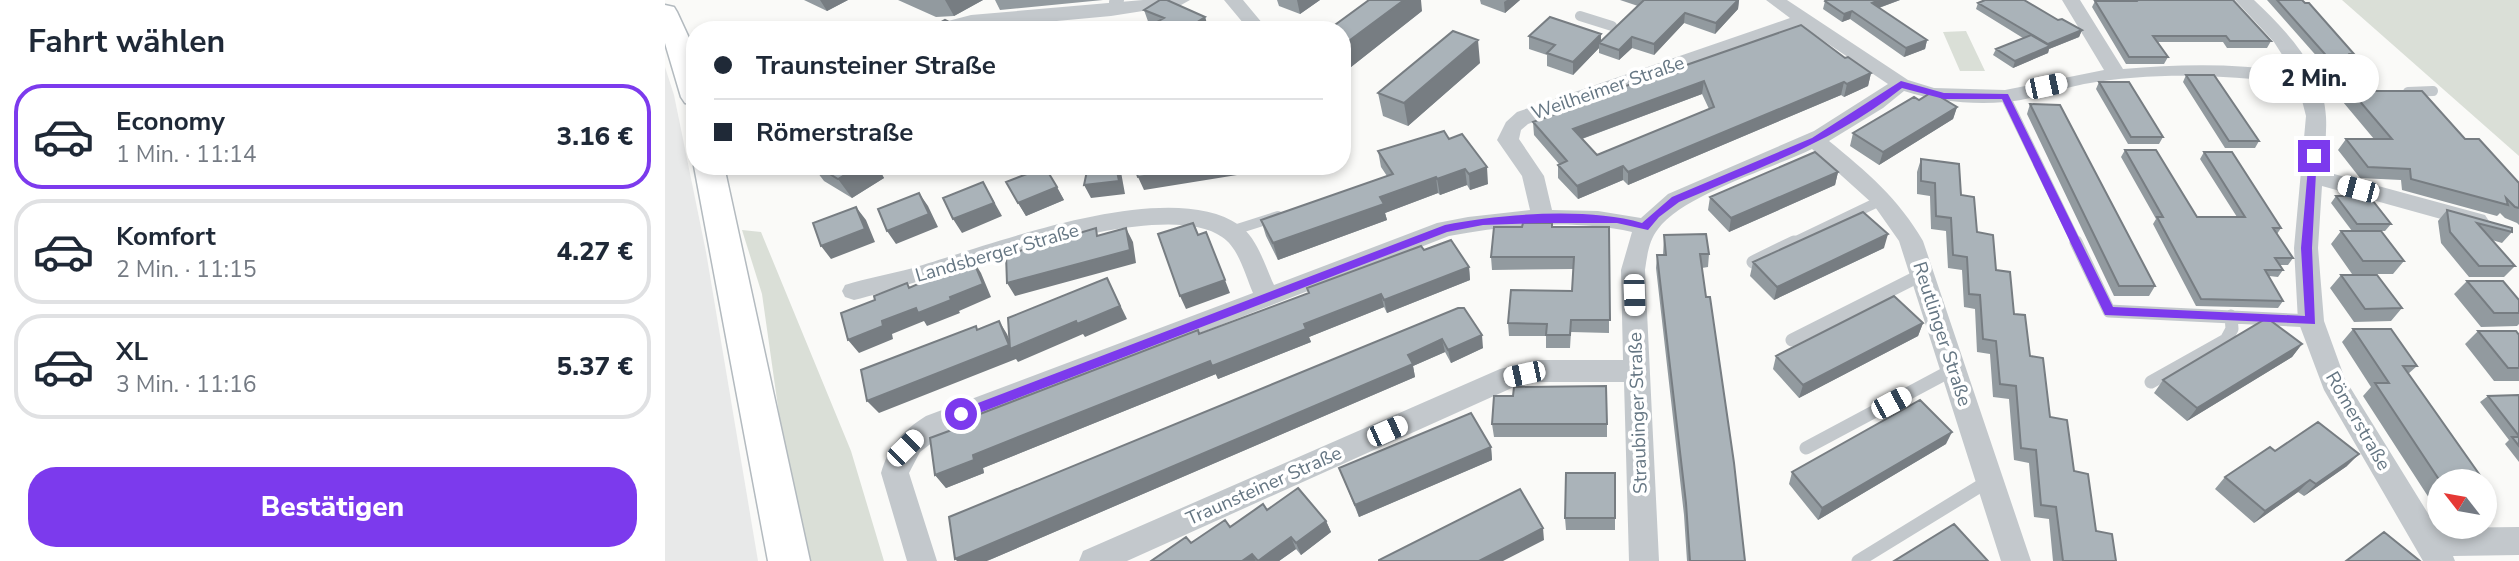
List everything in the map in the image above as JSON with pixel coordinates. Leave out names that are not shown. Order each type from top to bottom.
[{"type":"main road","points":[[665,12],[686,64]]},
{"type":"main road","points":[[711,175],[789,561]]},
{"type":"street","points":[[977,21],[1115,3],[1181,0]]},
{"type":"street","points":[[1233,0],[1251,21]]},
{"type":"street","points":[[1775,0],[1901,84],[1944,96],[2005,96],[2085,78],[2179,70],[2255,72],[2311,87]]},
{"type":"street","points":[[2071,0],[2116,74]]},
{"type":"street","name":"Römerstraße","points":[[2244,0],[2272,26],[2295,55],[2311,87],[2316,116],[2306,248],[2311,321],[2333,382],[2434,552]]},
{"type":"street","points":[[1115,3],[1117,21]]},
{"type":"street","name":"Weilheimer Straße","points":[[1542,219],[1538,184],[1532,169],[1508,140],[1514,123],[1524,117],[1804,20]]},
{"type":"street","points":[[922,561],[895,473],[898,460],[921,433],[936,424],[1445,229],[1483,221],[1542,219],[1617,219],[1644,227],[1655,214],[1675,199],[1815,140],[1901,84]]},
{"type":"street","name":"Reutlinger Straße","points":[[1815,140],[1884,199],[1900,218],[1923,274],[2016,561]]},
{"type":"street","points":[[2312,176],[2494,226]]},
{"type":"street","name":"Landsberger Straße","points":[[854,291],[922,274],[996,249],[1061,232],[1140,218],[1194,216],[1210,220],[1231,231]]},
{"type":"street","name":"Straubinger Straße","points":[[1644,227],[1636,246],[1633,270],[1644,561]]},
{"type":"street","points":[[1231,231],[1239,240],[1267,297]]},
{"type":"street","name":"Traunsteiner Straße","points":[[1094,561],[1509,377],[1538,371],[1637,371]]},
{"type":"street","points":[[2434,552],[2519,541]]},
{"type":"lane","points":[[1580,16],[1612,26]]},
{"type":"lane","points":[[2311,87],[2380,93]]},
{"type":"lane","points":[[2393,93],[2433,91]]},
{"type":"lane","points":[[2005,96],[2109,312],[2311,321]]},
{"type":"lane","points":[[1753,262],[1884,199]]},
{"type":"lane","points":[[1231,231],[1291,212]]},
{"type":"lane","points":[[1792,340],[1923,274]]},
{"type":"lane","points":[[2151,382],[2226,340],[2232,329],[2231,316]]},
{"type":"lane","points":[[1806,448],[1954,369]]},
{"type":"lane","points":[[1858,561],[1991,480]]},
{"type":"shaded area","points":[[2342,0],[2519,0],[2519,156]]},
{"type":"shaded area","points":[[1966,31],[1985,71],[1960,71],[1943,32]]},
{"type":"shaded area","points":[[665,67],[674,95],[686,154],[686,175],[690,175],[706,252],[758,561],[665,561]]},
{"type":"shaded area","points":[[742,230],[761,232],[851,451],[884,561],[809,561],[780,421],[762,294]]},
{"type":"building","points":[[1160,0],[1167,0],[1205,17],[1199,21],[1159,21],[1164,18],[1144,10]]},
{"type":"building","points":[[1369,0],[1404,0],[1351,39],[1351,21],[1340,21]]},
{"type":"building","points":[[1644,0],[1738,0],[1716,23],[1685,13],[1654,44],[1632,37],[1619,50],[1599,43]]},
{"type":"building","points":[[1826,0],[1879,0],[1872,3],[1927,40],[1906,48],[1852,11],[1844,14]]},
{"type":"building","points":[[1985,0],[2024,0],[2058,20],[2062,19],[2082,30],[2048,44],[1978,3]]},
{"type":"building","points":[[2233,0],[2271,41],[2230,41],[2226,36],[2153,36],[2168,57],[2129,57],[2095,1]]},
{"type":"building","points":[[2277,0],[2302,0],[2309,3],[2373,79],[2347,79]]},
{"type":"building","points":[[1550,17],[1601,34],[1573,62],[1547,53],[1555,45],[1529,36]]},
{"type":"building","points":[[1801,25],[1845,58],[1848,57],[1871,73],[1628,172],[1623,166],[1577,186],[1558,165],[1567,161],[1533,122],[1563,111],[1560,107],[1607,90],[1603,94]],"holes":[[[1704,81],[1714,107],[1597,155],[1573,129]]]},
{"type":"building","points":[[1453,31],[1478,40],[1404,103],[1378,93]]},
{"type":"building","points":[[2031,35],[2050,46],[2015,61],[1996,49]]},
{"type":"building","points":[[2186,75],[2214,75],[2259,141],[2229,141]]},
{"type":"building","points":[[2099,82],[2129,82],[2163,137],[2131,137]]},
{"type":"building","points":[[2351,91],[2422,91],[2465,139],[2479,139],[2519,183],[2519,208],[2506,198],[2508,205],[2411,179],[2410,169],[2368,167],[2346,139],[2392,139]]},
{"type":"building","points":[[1932,92],[1957,107],[1883,152],[1853,133],[1914,97],[1919,100]]},
{"type":"building","points":[[2030,104],[2060,105],[2155,286],[2119,286]]},
{"type":"building","points":[[1444,131],[1449,139],[1462,134],[1487,167],[1469,174],[1465,169],[1437,179],[1436,177],[1380,197],[1384,204],[1273,243],[1261,220],[1393,174],[1378,151]]},
{"type":"building","points":[[2125,150],[2156,150],[2197,217],[2245,217],[2204,152],[2232,152],[2281,228],[2273,228],[2293,258],[2275,258],[2283,270],[2265,270],[2283,301],[2201,299],[2157,217],[2163,217]]},
{"type":"building","points":[[1815,152],[1838,172],[1731,218],[1710,197]]},
{"type":"building","points":[[1921,159],[1959,164],[1961,195],[1974,197],[1977,232],[1993,235],[1996,270],[2010,272],[2014,314],[2025,315],[2030,356],[2043,358],[2050,417],[2067,420],[2074,471],[2088,474],[2096,531],[2112,534],[2116,561],[2063,561],[2056,507],[2041,505],[2036,450],[2021,448],[2016,386],[2000,384],[1996,341],[1983,339],[1980,295],[1969,294],[1967,257],[1953,255],[1951,218],[1936,216],[1935,183],[1921,181]]},
{"type":"building","points":[[1024,175],[1050,175],[1057,187],[1018,203],[1006,182]]},
{"type":"building","points":[[1086,175],[1118,175],[1119,181],[1084,185]]},
{"type":"building","points":[[983,182],[994,203],[953,219],[943,198]]},
{"type":"building","points":[[919,193],[929,214],[887,231],[878,209]]},
{"type":"building","points":[[2336,196],[2369,196],[2391,224],[2357,224]]},
{"type":"building","points":[[856,207],[865,229],[821,246],[813,223]]},
{"type":"building","points":[[2447,210],[2512,228],[2512,232],[2477,223],[2515,266],[2479,266],[2450,232]]},
{"type":"building","points":[[1863,212],[1888,234],[1777,287],[1753,262]]},
{"type":"building","points":[[1193,223],[1198,235],[1206,232],[1225,280],[1180,296],[1158,234]]},
{"type":"building","points":[[1523,223],[1552,223],[1552,227],[1609,227],[1610,320],[1571,320],[1570,335],[1546,335],[1547,324],[1508,323],[1511,290],[1572,291],[1574,257],[1491,257],[1494,227],[1522,227]]},
{"type":"building","points":[[1096,228],[1097,236],[1126,228],[1130,250],[1007,283],[1006,255]]},
{"type":"building","points":[[2341,231],[2381,231],[2404,261],[2363,261]]},
{"type":"building","points":[[1706,234],[1709,254],[1700,254],[1706,297],[1710,297],[1745,561],[1690,561],[1686,503],[1657,255],[1666,255],[1664,235]]},
{"type":"building","points":[[1451,240],[1469,267],[1384,300],[1381,294],[1304,324],[1306,329],[1212,366],[1210,361],[973,455],[974,460],[935,475],[930,438],[968,424],[967,419],[1198,330],[1199,334],[1309,293],[1307,288],[1421,246],[1424,250]]},
{"type":"building","points":[[973,260],[983,284],[918,313],[916,308],[882,321],[883,326],[848,340],[841,313],[875,300],[874,296],[907,283],[909,288]]},
{"type":"building","points":[[2341,275],[2377,275],[2402,308],[2365,309]]},
{"type":"building","points":[[1107,278],[1120,306],[1010,349],[1008,318]]},
{"type":"building","points":[[2467,281],[2503,281],[2519,300],[2519,313],[2494,313]]},
{"type":"building","points":[[1894,296],[1923,323],[1803,385],[1776,356]]},
{"type":"building","points":[[1458,308],[1464,308],[1482,335],[1448,350],[1442,339],[1408,355],[1413,364],[955,559],[949,517]]},
{"type":"building","points":[[2267,318],[2302,344],[2197,408],[2163,380]]},
{"type":"building","points":[[999,321],[1009,345],[867,401],[861,370],[976,326],[977,330]]},
{"type":"building","points":[[2353,329],[2391,329],[2417,366],[2403,366],[2476,469],[2432,469],[2375,383],[2389,383]]},
{"type":"building","points":[[2478,331],[2516,331],[2519,335],[2519,368],[2508,368]]},
{"type":"building","points":[[1606,386],[1607,424],[1492,424],[1494,396],[1513,396],[1514,387]]},
{"type":"building","points":[[2519,395],[2519,436],[2488,396]]},
{"type":"building","points":[[1920,400],[1952,432],[1822,508],[1792,472]]},
{"type":"building","points":[[1471,413],[1491,447],[1355,505],[1339,468]]},
{"type":"building","points":[[2318,422],[2359,454],[2316,484],[2310,480],[2265,511],[2225,477],[2270,447],[2275,451]]},
{"type":"building","points":[[2512,437],[2519,437],[2519,446]]},
{"type":"building","points":[[1566,473],[1615,473],[1615,518],[1565,518]]},
{"type":"building","points":[[1298,488],[1326,521],[1296,543],[1291,537],[1258,561],[1252,554],[1242,561],[1151,561],[1186,537],[1191,543],[1225,520],[1230,527],[1263,504],[1267,510]]},
{"type":"building","points":[[1520,489],[1543,528],[1479,561],[1379,561],[1379,560]]},
{"type":"building","points":[[1954,524],[1988,561],[1894,561]]},
{"type":"building","points":[[2384,532],[2420,561],[2346,561]]},
{"type":"route","points":[[961,414],[1445,229],[1483,221],[1542,219],[1617,219],[1644,227],[1655,214],[1675,199],[1815,140],[1901,84],[1944,96],[2005,96],[2109,312],[2311,321],[2306,248],[2314,156]]}]
